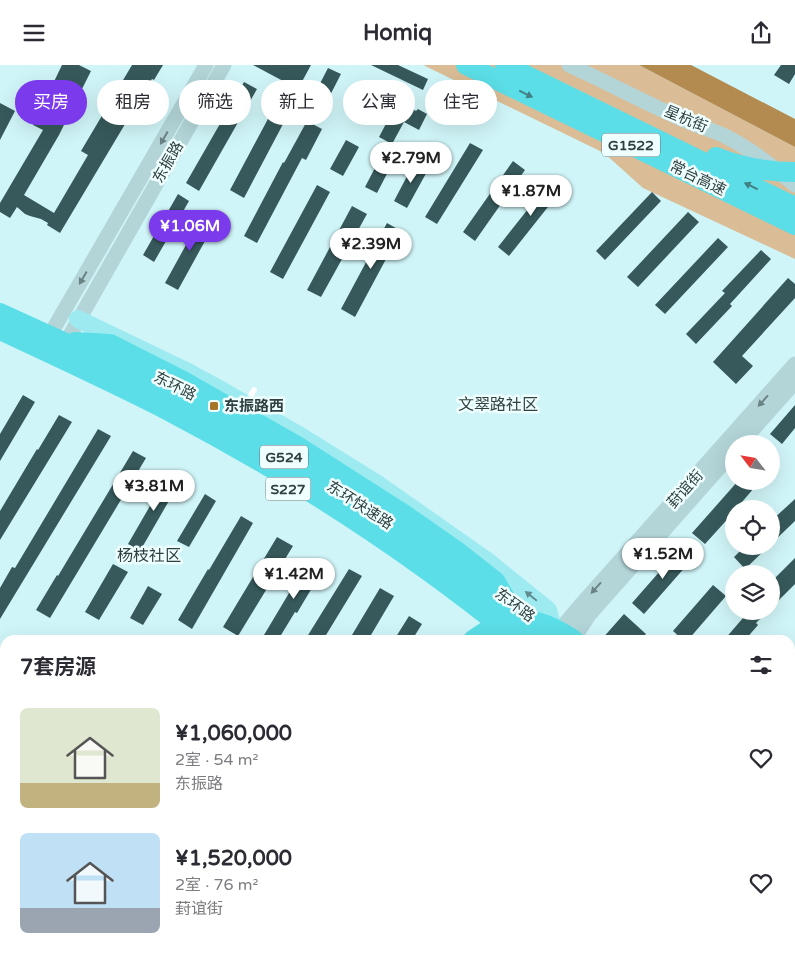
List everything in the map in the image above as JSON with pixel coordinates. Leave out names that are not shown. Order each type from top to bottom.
[{"type":"highway","name":"常台高速","points":[[466,65],[795,225]]},
{"type":"highway","name":"常台高速","points":[[505,65],[795,207]]},
{"type":"highway","points":[[520,65],[717,158],[750,167],[795,172]]},
{"type":"highway","points":[[683,171],[795,235]]},
{"type":"highway","name":"东环快速路","points":[[0,313],[62,335],[271,450],[343,493],[428,551],[500,604],[553,635]]},
{"type":"highway","name":"东环快速路","points":[[0,330],[95,374],[168,411],[279,474],[385,541],[512,635]]},
{"type":"highway","points":[[62,335],[110,344],[183,381],[240,413],[406,515],[495,581],[504,597]]},
{"type":"highway","points":[[479,635],[502,623],[525,619],[552,627],[557,635]]},
{"type":"main road","name":"东振路","points":[[47,360],[206,65]]},
{"type":"main road","name":"东振路","points":[[62,335],[78,319],[224,65]]},
{"type":"main road","name":"星杭街","points":[[569,65],[674,116],[738,143],[772,166],[795,185]]},
{"type":"main road","name":"星杭街","points":[[592,65],[678,107],[743,135],[795,172]]},
{"type":"main road","name":"东环路","points":[[0,305],[62,335],[180,387],[293,451],[401,520],[555,635]]},
{"type":"main road","points":[[78,319],[166,361],[250,397],[297,433],[379,485],[486,561],[548,610],[558,635]]},
{"type":"main road","name":"S227","points":[[0,340],[47,360],[171,422],[283,485],[427,580],[499,635]]},
{"type":"main road","points":[[166,361],[167,372],[171,379],[180,387]]},
{"type":"main road","name":"葑谊街","points":[[562,635],[580,607],[795,365]]},
{"type":"main road","points":[[748,435],[795,381]]},
{"type":"main road","points":[[234,417],[240,415],[250,397]]},
{"type":"main road","name":"葑谊街","points":[[565,635],[589,615],[725,461]]},
{"type":"shaded area","points":[[423,65],[639,65],[795,147],[795,259],[643,188],[604,153],[497,101],[497,80],[454,80]]},
{"type":"shaded area","points":[[639,65],[691,65],[795,119],[795,147]]},
{"type":"building","points":[[62,65],[79,65],[91,71],[86,80],[55,80]]},
{"type":"building","points":[[132,65],[163,65],[154,80],[123,80]]},
{"type":"building","points":[[253,65],[311,65],[303,80],[281,80]]},
{"type":"building","points":[[371,65],[398,65],[428,79],[425,80],[423,90],[415,86],[415,80],[402,80]]},
{"type":"building","points":[[781,65],[795,65],[795,74],[789,84],[774,75]]},
{"type":"building","points":[[328,68],[341,74],[333,90],[333,80],[322,80]]},
{"type":"building","points":[[251,86],[257,89],[251,100]]},
{"type":"building","points":[[0,103],[15,111],[0,140]]},
{"type":"building","points":[[418,109],[425,113],[425,118],[419,130],[410,125],[415,125],[415,110]]},
{"type":"building","points":[[97,124],[125,125],[60,233],[47,225],[48,223],[25,214],[17,207],[10,218],[0,212],[0,203],[43,130],[33,125],[64,125],[24,195],[54,213],[88,155],[81,151]]},
{"type":"building","points":[[219,125],[237,125],[199,191],[186,183]]},
{"type":"building","points":[[265,125],[283,125],[244,198],[230,190]]},
{"type":"building","points":[[305,125],[314,125],[322,129],[306,160],[302,158],[257,243],[244,236]]},
{"type":"building","points":[[385,125],[402,125],[392,144],[379,137]]},
{"type":"building","points":[[346,140],[359,147],[343,176],[330,169]]},
{"type":"building","points":[[470,143],[483,150],[437,224],[425,217]]},
{"type":"building","points":[[415,161],[429,168],[407,208],[394,201]]},
{"type":"building","points":[[513,161],[525,170],[475,241],[463,232]]},
{"type":"building","points":[[378,162],[390,168],[377,193],[365,187]]},
{"type":"building","points":[[555,175],[555,181],[563,188],[509,256],[498,247]]},
{"type":"building","points":[[317,185],[330,192],[283,279],[270,272]]},
{"type":"building","points":[[652,192],[661,201],[605,260],[596,251]]},
{"type":"building","points":[[178,194],[189,201],[154,262],[143,255]]},
{"type":"building","points":[[352,206],[367,214],[321,297],[307,290]]},
{"type":"building","points":[[688,212],[699,222],[638,287],[627,277]]},
{"type":"building","points":[[203,214],[216,221],[178,290],[165,283]]},
{"type":"building","points":[[387,223],[401,231],[355,317],[341,309]]},
{"type":"building","points":[[718,238],[728,247],[665,314],[655,305]]},
{"type":"building","points":[[761,250],[771,259],[730,304],[732,306],[696,344],[686,334],[725,293],[722,291]]},
{"type":"building","points":[[788,278],[795,284],[795,298],[742,356],[753,366],[736,384],[713,362]]},
{"type":"building","points":[[23,395],[35,402],[0,461],[0,434]]},
{"type":"building","points":[[795,405],[795,428],[782,444],[780,442],[780,435],[770,434]]},
{"type":"building","points":[[59,415],[72,422],[0,540],[0,511]]},
{"type":"building","points":[[98,429],[111,436],[0,619],[0,588],[12,567],[15,568]]},
{"type":"building","points":[[133,451],[146,458],[50,618],[36,610]]},
{"type":"building","points":[[169,473],[181,480],[140,551],[128,544]]},
{"type":"building","points":[[730,490],[752,490],[744,500],[725,500],[725,522],[705,544],[692,533]]},
{"type":"building","points":[[205,494],[216,501],[189,547],[177,541]]},
{"type":"building","points":[[795,499],[795,521],[780,535],[780,513]]},
{"type":"building","points":[[241,516],[253,523],[192,629],[178,620]]},
{"type":"building","points":[[277,537],[293,546],[239,635],[223,627]]},
{"type":"building","points":[[682,546],[694,557],[644,614],[632,603]]},
{"type":"building","points":[[736,555],[760,555],[749,565],[741,565],[734,557]]},
{"type":"building","points":[[310,558],[325,566],[297,613],[295,612],[281,635],[264,635]]},
{"type":"building","points":[[795,558],[795,584],[780,599],[780,573]]},
{"type":"building","points":[[113,564],[128,572],[99,620],[85,612]]},
{"type":"building","points":[[349,569],[362,576],[326,635],[308,635]]},
{"type":"building","points":[[713,585],[725,595],[692,635],[677,635],[673,631]]},
{"type":"building","points":[[148,586],[162,594],[143,625],[130,618]]},
{"type":"building","points":[[380,588],[394,596],[371,635],[352,635]]},
{"type":"building","points":[[624,614],[646,634],[645,635],[605,635]]},
{"type":"building","points":[[409,616],[422,624],[415,635],[397,635]]},
{"type":"building","points":[[741,620],[759,620],[756,623],[758,625],[749,635],[728,635]]},
{"type":"place","name":"东振路西","points":[[214,406]]},
{"type":"district","name":"文翠路社区","points":[[498,404]]},
{"type":"district","name":"杨枝社区","points":[[149,555]]}]
